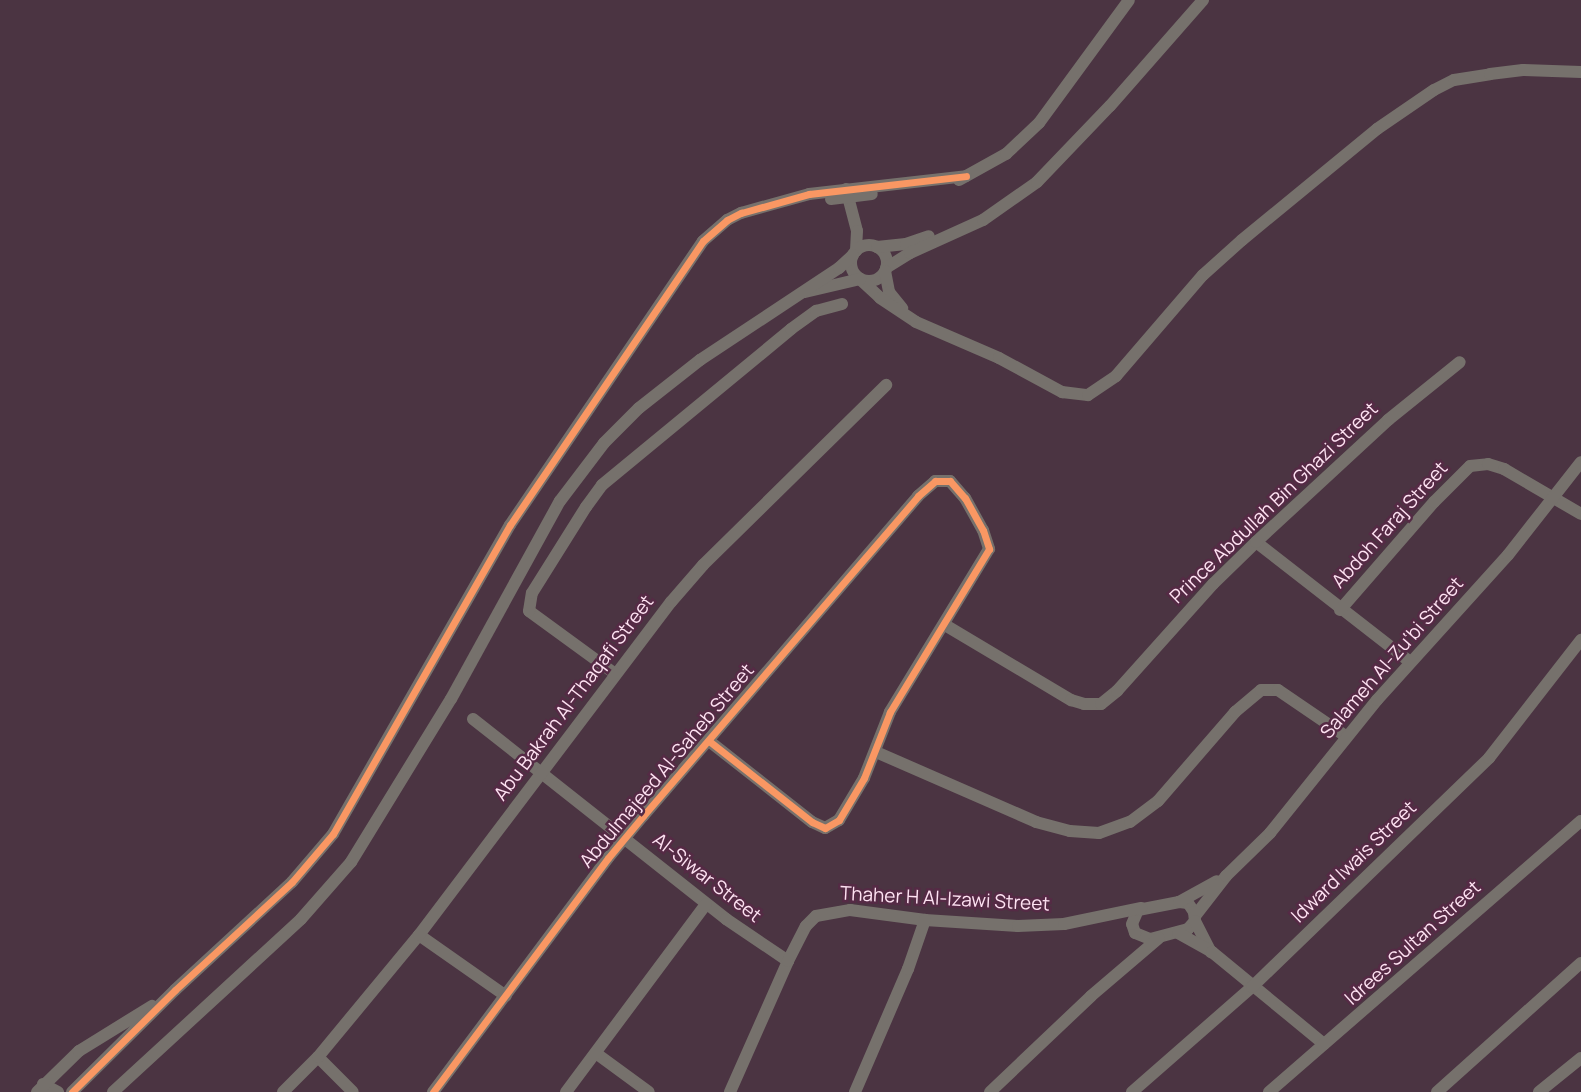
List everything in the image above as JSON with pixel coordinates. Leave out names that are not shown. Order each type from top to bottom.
[{"type":"street","points":[[72,1092],[175,989],[292,882],[333,834],[510,525],[703,241],[727,220],[741,213],[813,193],[851,192],[966,176],[1006,154],[1039,123],[1129,0]]},
{"type":"street","points":[[798,294],[860,279],[877,279],[910,253],[983,219],[1034,184],[1110,106],[1203,0]]},
{"type":"street","points":[[851,192],[857,232],[851,266],[860,279],[887,303],[924,325],[999,358],[1054,388],[1079,396],[1088,395],[1116,376],[1203,275],[1242,240],[1377,130],[1433,90],[1454,80],[1490,74],[1523,70],[1581,72]]},
{"type":"street","points":[[113,1092],[301,919],[351,862],[451,699],[560,501],[604,443],[679,376],[844,264],[864,246],[906,244],[958,225],[1042,174]]},
{"type":"street","points":[[851,192],[863,229],[885,256],[892,298],[924,325]]},
{"type":"street","points":[[614,673],[529,611],[533,593],[586,507],[601,485],[790,329],[816,311],[842,304]]},
{"type":"street","name":"Prince Abdullah Bin Ghazi Street","points":[[944,625],[1071,700],[1084,704],[1101,704],[1117,691],[1213,584],[1256,542],[1388,420],[1460,362]]},
{"type":"street","name":"Abu Bakrah Al-Thaqafi Street","points":[[283,1092],[318,1057],[419,935],[614,673],[703,565],[886,385]]},
{"type":"street","name":"Salameh Al-Zu‘bi Street","points":[[1178,933],[1188,929],[1226,876],[1269,833],[1410,662],[1508,555],[1581,462]]},
{"type":"street","name":"Abdoh Faraj Street","points":[[1340,610],[1450,484],[1470,466],[1488,464],[1504,469],[1581,514]]},
{"type":"street","name":"Abdulmajeed Al-Saheb Street","points":[[433,1092],[624,838],[874,544],[929,485],[944,479],[965,498],[989,542],[986,557],[944,625]]},
{"type":"street","points":[[1256,542],[1410,662]]},
{"type":"street","points":[[709,741],[797,811],[825,828],[834,824],[846,812],[876,752],[885,721],[944,625]]},
{"type":"street","name":"Idward Iwais Street","points":[[1132,1092],[1252,988],[1489,758],[1581,640]]},
{"type":"street","points":[[876,752],[1036,822],[1070,831],[1099,832],[1130,822],[1158,801],[1235,712],[1261,690],[1278,690],[1347,737]]},
{"type":"street","name":"Al-Siwar Street","points":[[473,719],[706,904],[788,961]]},
{"type":"street","name":"Idrees Sultan Street","points":[[1269,1092],[1581,821]]},
{"type":"street","name":"Salameh Al-Zu‘bi Street","points":[[1141,908],[1179,902],[1226,876]]},
{"type":"street","points":[[1179,902],[1189,905],[1212,952]]},
{"type":"street","points":[[566,1092],[597,1055],[706,904]]},
{"type":"street","points":[[1129,961],[1134,931],[1133,916],[1141,908]]},
{"type":"street","name":"Thaher H Al-Izawi Street","points":[[730,1092],[806,926],[825,912],[850,910],[925,920],[1018,926],[1064,924],[1141,908]]},
{"type":"street","name":"Thaher H Al-Izawi Street","points":[[1101,918],[1134,931],[1145,939],[1159,937]]},
{"type":"street","points":[[855,1092],[908,969],[925,920]]},
{"type":"street","points":[[990,1092],[1129,961],[1159,937],[1178,933],[1212,952],[1252,988],[1324,1044]]},
{"type":"street","points":[[419,935],[506,996]]},
{"type":"street","points":[[1437,1092],[1581,963]]},
{"type":"street","points":[[40,1088],[66,1061],[175,989]]},
{"type":"street","points":[[104,1035],[106,1045],[115,1048]]},
{"type":"street","points":[[597,1055],[649,1092]]},
{"type":"street","points":[[318,1057],[353,1092]]},
{"type":"street","points":[[1538,1092],[1581,1058]]},
{"type":"street","points":[[984,1092],[1000,1082]]},
{"type":"street","points":[[40,1088],[58,1092]]},
{"type":"cycle path","points":[[72,1092],[175,990],[292,882],[333,834],[510,525],[703,241],[727,220],[741,213],[809,194],[966,176]]},
{"type":"cycle path","points":[[433,1092],[608,858],[643,816],[918,496],[935,481],[950,481],[965,498],[983,530],[989,549],[890,712],[864,778],[839,820],[825,828],[812,822],[709,741]]}]
